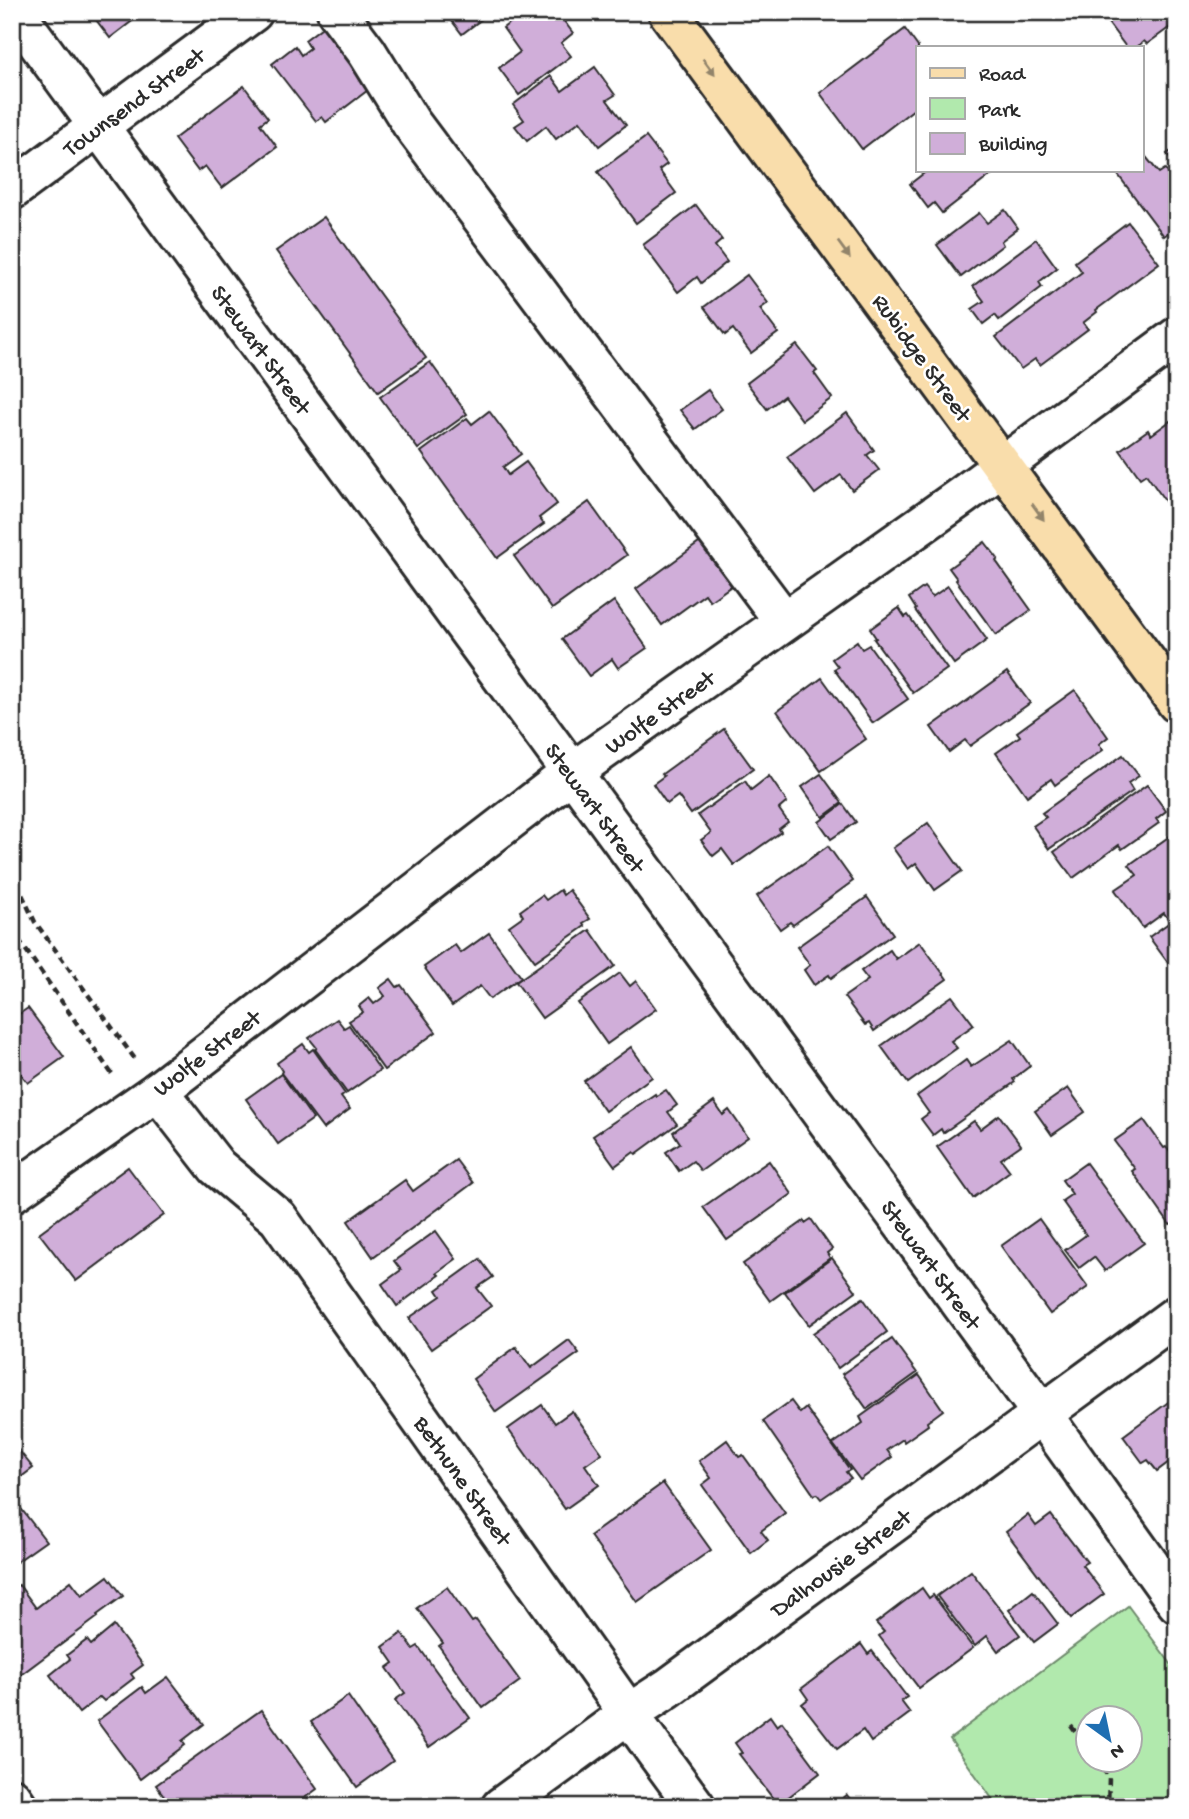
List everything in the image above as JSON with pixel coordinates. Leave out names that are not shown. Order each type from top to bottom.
[{"type":"main road","name":"Rubidge Street","points":[[668,12],[1177,703]]},
{"type":"street","name":"Stewart Street","points":[[15,12],[1177,1603]]},
{"type":"street","name":"Townsend Street","points":[[12,190],[253,12]]},
{"type":"street","points":[[337,12],[368,52],[411,123],[784,621]]},
{"type":"street","name":"Wolfe Street","points":[[12,1193],[145,1098],[571,773],[962,496],[1177,337]]},
{"type":"street","name":"Bethune Street","points":[[145,1098],[217,1167],[278,1218],[696,1807]]},
{"type":"street","name":"Dalhousie Street","points":[[501,1807],[1177,1315]]},
{"type":"street","points":[[12,1798],[19,1807]]},
{"type":"path","points":[[12,873],[35,922],[145,1098]]},
{"type":"path","points":[[12,930],[145,1098]]},
{"type":"path","points":[[1071,1726],[1074,1730]]},
{"type":"path","points":[[1106,1773],[1109,1777],[1108,1807]]},
{"type":"path","points":[[1171,1807],[1177,1802]]},
{"type":"green space","points":[[1128,1606],[1177,1672],[1177,1807],[998,1807],[950,1739]]},
{"type":"building","points":[[90,12],[144,12],[110,38]]},
{"type":"building","points":[[445,12],[491,12],[462,34]]},
{"type":"building","points":[[524,12],[557,12],[573,33],[561,43],[571,56],[519,95],[499,68],[520,52],[503,28]]},
{"type":"building","points":[[1100,12],[1177,12],[1177,22],[1147,44],[1144,41],[1138,46],[1125,46]]},
{"type":"building","points":[[329,22],[372,87],[326,122],[322,117],[316,121],[272,64],[295,46],[301,55],[310,48],[305,40]]},
{"type":"building","points":[[905,29],[917,46],[916,108],[862,149],[820,93]]},
{"type":"building","points":[[595,67],[615,95],[607,100],[626,125],[599,146],[580,121],[556,139],[546,126],[527,141],[515,126],[524,120],[513,105],[551,76],[562,91]]},
{"type":"building","points":[[244,86],[268,118],[260,124],[277,147],[222,188],[205,166],[198,171],[174,139]]},
{"type":"building","points":[[646,137],[667,164],[659,170],[676,193],[636,223],[598,172]]},
{"type":"building","points":[[1177,147],[1177,167],[1167,154]]},
{"type":"building","points":[[1144,154],[1159,173],[1165,169],[1177,184],[1177,226],[1164,236],[1116,172],[1144,172]]},
{"type":"building","points":[[925,172],[995,172],[942,213],[934,203],[928,208],[910,184]]},
{"type":"building","points":[[696,205],[722,240],[715,246],[727,262],[701,283],[697,277],[678,292],[643,245]]},
{"type":"building","points":[[1005,210],[1018,228],[1001,241],[1003,245],[961,277],[937,245],[979,213],[987,223]]},
{"type":"building","points":[[324,217],[426,358],[378,392],[276,251]]},
{"type":"building","points":[[1128,222],[1159,263],[1096,310],[1097,312],[1083,323],[1088,329],[1040,365],[1035,359],[1021,369],[996,337],[1082,272],[1075,262]]},
{"type":"building","points":[[1036,239],[1057,268],[1039,282],[1042,287],[999,320],[995,315],[983,324],[972,309],[984,301],[973,286]]},
{"type":"building","points":[[747,275],[768,303],[760,309],[778,333],[751,353],[733,329],[725,335],[704,307]]},
{"type":"building","points":[[797,345],[817,371],[814,373],[832,398],[802,420],[784,396],[767,409],[747,383]]},
{"type":"building","points":[[430,362],[467,414],[418,449],[380,397]]},
{"type":"building","points":[[708,390],[722,409],[695,429],[680,410]]},
{"type":"building","points":[[489,411],[521,454],[503,467],[508,475],[526,462],[557,504],[539,518],[544,524],[497,558],[421,452],[467,418],[472,424]]},
{"type":"building","points":[[847,413],[874,450],[867,455],[879,470],[852,490],[841,475],[815,494],[787,457]]},
{"type":"building","points":[[1177,416],[1177,518],[1146,474],[1140,478],[1120,450],[1148,430],[1151,435]]},
{"type":"building","points":[[589,502],[627,555],[552,609],[514,556]]},
{"type":"building","points":[[710,535],[741,579],[710,601],[705,594],[662,625],[636,589]]},
{"type":"building","points":[[985,542],[1031,610],[996,635],[949,568]]},
{"type":"building","points":[[948,586],[987,640],[954,664],[909,598],[924,587],[932,597]]},
{"type":"building","points":[[614,601],[647,648],[618,668],[612,659],[589,676],[562,639]]},
{"type":"building","points":[[899,608],[905,617],[908,615],[947,669],[913,693],[874,639],[876,638],[870,629]]},
{"type":"building","points":[[857,641],[862,649],[869,645],[908,699],[873,723],[834,669],[838,667],[832,659]]},
{"type":"building","points":[[1007,672],[1030,703],[970,746],[965,740],[949,752],[931,727]]},
{"type":"building","points":[[822,678],[866,739],[821,771],[777,711]]},
{"type":"building","points":[[1075,690],[1108,737],[1099,744],[1103,750],[1055,785],[1051,779],[1027,796],[996,753],[1020,736],[1017,732]]},
{"type":"building","points":[[724,729],[753,769],[691,814],[678,796],[667,804],[653,784],[664,776],[662,774]]},
{"type":"building","points":[[1123,755],[1139,776],[1128,783],[1133,791],[1049,849],[1033,826],[1046,817],[1042,813]]},
{"type":"building","points":[[821,774],[842,803],[823,817],[802,787]]},
{"type":"building","points":[[769,776],[787,802],[779,809],[788,822],[779,829],[781,832],[734,865],[722,849],[713,856],[701,840],[711,833],[698,815],[745,781],[751,790]]},
{"type":"building","points":[[1147,785],[1166,811],[1156,819],[1159,823],[1122,849],[1119,845],[1073,878],[1054,852]]},
{"type":"building","points":[[843,804],[856,822],[831,839],[819,822]]},
{"type":"building","points":[[928,823],[962,871],[935,890],[916,863],[908,869],[893,848]]},
{"type":"building","points":[[1177,831],[1177,975],[1149,937],[1170,922],[1164,913],[1143,928],[1115,890],[1137,875],[1129,865]]},
{"type":"building","points":[[828,846],[853,881],[793,925],[790,922],[780,929],[757,896]]},
{"type":"building","points":[[560,890],[563,895],[569,890],[590,919],[583,923],[585,926],[535,961],[509,926],[523,916],[520,911],[542,895],[546,900]]},
{"type":"building","points":[[867,897],[893,934],[831,978],[829,975],[814,985],[804,970],[810,965],[797,947]]},
{"type":"building","points":[[590,930],[615,966],[542,1018],[516,982]]},
{"type":"building","points":[[489,933],[521,977],[490,999],[480,986],[452,1006],[424,967],[455,945],[461,953]]},
{"type":"building","points":[[920,942],[947,979],[874,1031],[869,1023],[865,1025],[844,997],[868,980],[861,971],[890,950],[896,959]]},
{"type":"building","points":[[620,973],[630,986],[636,981],[656,1009],[607,1044],[578,1003]]},
{"type":"building","points":[[391,979],[397,987],[401,985],[436,1032],[384,1070],[349,1021],[363,1012],[359,1006],[369,998],[374,1004],[385,996],[379,988]]},
{"type":"building","points":[[952,996],[974,1025],[951,1041],[957,1048],[908,1083],[881,1046]]},
{"type":"building","points":[[28,1008],[64,1057],[28,1083],[12,1063],[12,1019]]},
{"type":"building","points":[[337,1019],[344,1028],[349,1025],[380,1070],[347,1093],[309,1038]]},
{"type":"building","points":[[1012,1040],[1030,1066],[1013,1079],[1015,1082],[943,1133],[941,1129],[933,1135],[921,1119],[929,1113],[917,1096],[966,1060],[971,1067]]},
{"type":"building","points":[[303,1044],[309,1052],[313,1049],[345,1094],[341,1097],[350,1109],[323,1129],[281,1073],[277,1063]]},
{"type":"building","points":[[631,1047],[652,1077],[605,1111],[584,1081]]},
{"type":"building","points":[[281,1074],[313,1119],[278,1144],[246,1099]]},
{"type":"building","points":[[1068,1088],[1085,1112],[1052,1135],[1035,1111]]},
{"type":"building","points":[[666,1090],[677,1105],[668,1112],[677,1124],[615,1166],[593,1136],[655,1094],[656,1096]]},
{"type":"building","points":[[714,1102],[723,1115],[729,1110],[748,1137],[701,1171],[693,1161],[679,1171],[666,1152],[680,1143],[673,1132]]},
{"type":"building","points":[[999,1115],[1021,1145],[1001,1159],[1010,1171],[973,1198],[937,1147],[974,1121],[980,1129]]},
{"type":"building","points":[[1144,1120],[1177,1161],[1176,1230],[1132,1171],[1135,1169],[1114,1141]]},
{"type":"building","points":[[456,1160],[473,1183],[373,1257],[348,1221],[405,1180],[413,1191]]},
{"type":"building","points":[[769,1161],[792,1194],[727,1240],[703,1207]]},
{"type":"building","points":[[1086,1163],[1144,1243],[1105,1271],[1094,1257],[1079,1268],[1065,1250],[1086,1235],[1062,1201],[1072,1194],[1062,1180]]},
{"type":"building","points":[[128,1167],[164,1215],[76,1281],[39,1233]]},
{"type":"building","points":[[811,1219],[832,1249],[827,1253],[830,1258],[770,1301],[743,1264],[804,1221],[805,1223]]},
{"type":"building","points":[[1039,1219],[1088,1287],[1050,1314],[1001,1246]]},
{"type":"building","points":[[436,1231],[456,1259],[397,1306],[382,1284],[401,1270],[394,1261]]},
{"type":"building","points":[[832,1258],[856,1291],[809,1325],[785,1292]]},
{"type":"building","points":[[480,1259],[493,1277],[477,1288],[491,1306],[431,1349],[409,1318],[441,1296],[437,1290]]},
{"type":"building","points":[[863,1298],[887,1332],[838,1368],[813,1333]]},
{"type":"building","points":[[892,1339],[917,1373],[867,1409],[842,1374]]},
{"type":"building","points":[[569,1340],[579,1353],[496,1412],[473,1379],[516,1347],[531,1368]]},
{"type":"building","points":[[919,1375],[943,1410],[927,1422],[928,1425],[887,1450],[892,1457],[860,1480],[833,1444],[863,1423],[860,1417]]},
{"type":"building","points":[[1171,1400],[1177,1407],[1177,1456],[1157,1471],[1148,1460],[1143,1463],[1123,1436]]},
{"type":"building","points":[[791,1401],[800,1413],[806,1408],[850,1470],[846,1472],[851,1478],[821,1499],[817,1494],[814,1495],[763,1421]]},
{"type":"building","points":[[542,1405],[555,1423],[572,1411],[602,1453],[585,1465],[599,1485],[565,1509],[508,1429]]},
{"type":"building","points":[[727,1440],[739,1457],[743,1455],[785,1513],[761,1531],[768,1540],[751,1553],[702,1485],[711,1478],[699,1461]]},
{"type":"building","points":[[17,1448],[33,1468],[12,1484],[12,1451]]},
{"type":"building","points":[[663,1483],[711,1550],[637,1602],[590,1536]]},
{"type":"building","points":[[19,1506],[46,1541],[12,1565],[12,1511]]},
{"type":"building","points":[[1028,1515],[1036,1526],[1051,1515],[1087,1562],[1082,1565],[1104,1594],[1071,1618],[1006,1532]]},
{"type":"building","points":[[971,1571],[1020,1635],[998,1651],[987,1636],[975,1646],[937,1596]]},
{"type":"building","points":[[108,1576],[123,1596],[19,1676],[12,1666],[12,1590],[19,1585],[36,1608],[71,1581],[82,1595]]},
{"type":"building","points":[[447,1587],[472,1622],[476,1620],[520,1681],[483,1708],[439,1646],[443,1643],[417,1608]]},
{"type":"building","points":[[922,1588],[929,1598],[933,1595],[973,1648],[919,1688],[879,1636],[884,1632],[876,1623]]},
{"type":"building","points":[[1033,1591],[1058,1624],[1034,1642],[1009,1610]]},
{"type":"building","points":[[114,1626],[143,1665],[131,1674],[134,1678],[104,1701],[100,1697],[79,1713],[50,1675],[70,1659],[67,1655],[87,1640],[91,1645]]},
{"type":"building","points":[[402,1633],[413,1649],[418,1646],[470,1718],[429,1747],[395,1700],[405,1693],[387,1668],[394,1663],[383,1647]]},
{"type":"building","points":[[861,1644],[868,1654],[872,1651],[907,1697],[901,1701],[910,1713],[871,1742],[863,1730],[837,1749],[802,1704],[808,1699],[801,1689]]},
{"type":"building","points":[[168,1677],[204,1724],[182,1741],[185,1745],[140,1779],[97,1721],[142,1687],[146,1693]]},
{"type":"building","points":[[348,1696],[393,1761],[357,1787],[311,1722]]},
{"type":"building","points":[[261,1710],[317,1789],[292,1807],[160,1807],[168,1801],[156,1785]]},
{"type":"building","points":[[770,1716],[777,1726],[782,1722],[820,1773],[778,1805],[739,1754],[742,1753],[735,1743]]},
{"type":"building","points":[[847,1795],[856,1807],[832,1807]]}]
